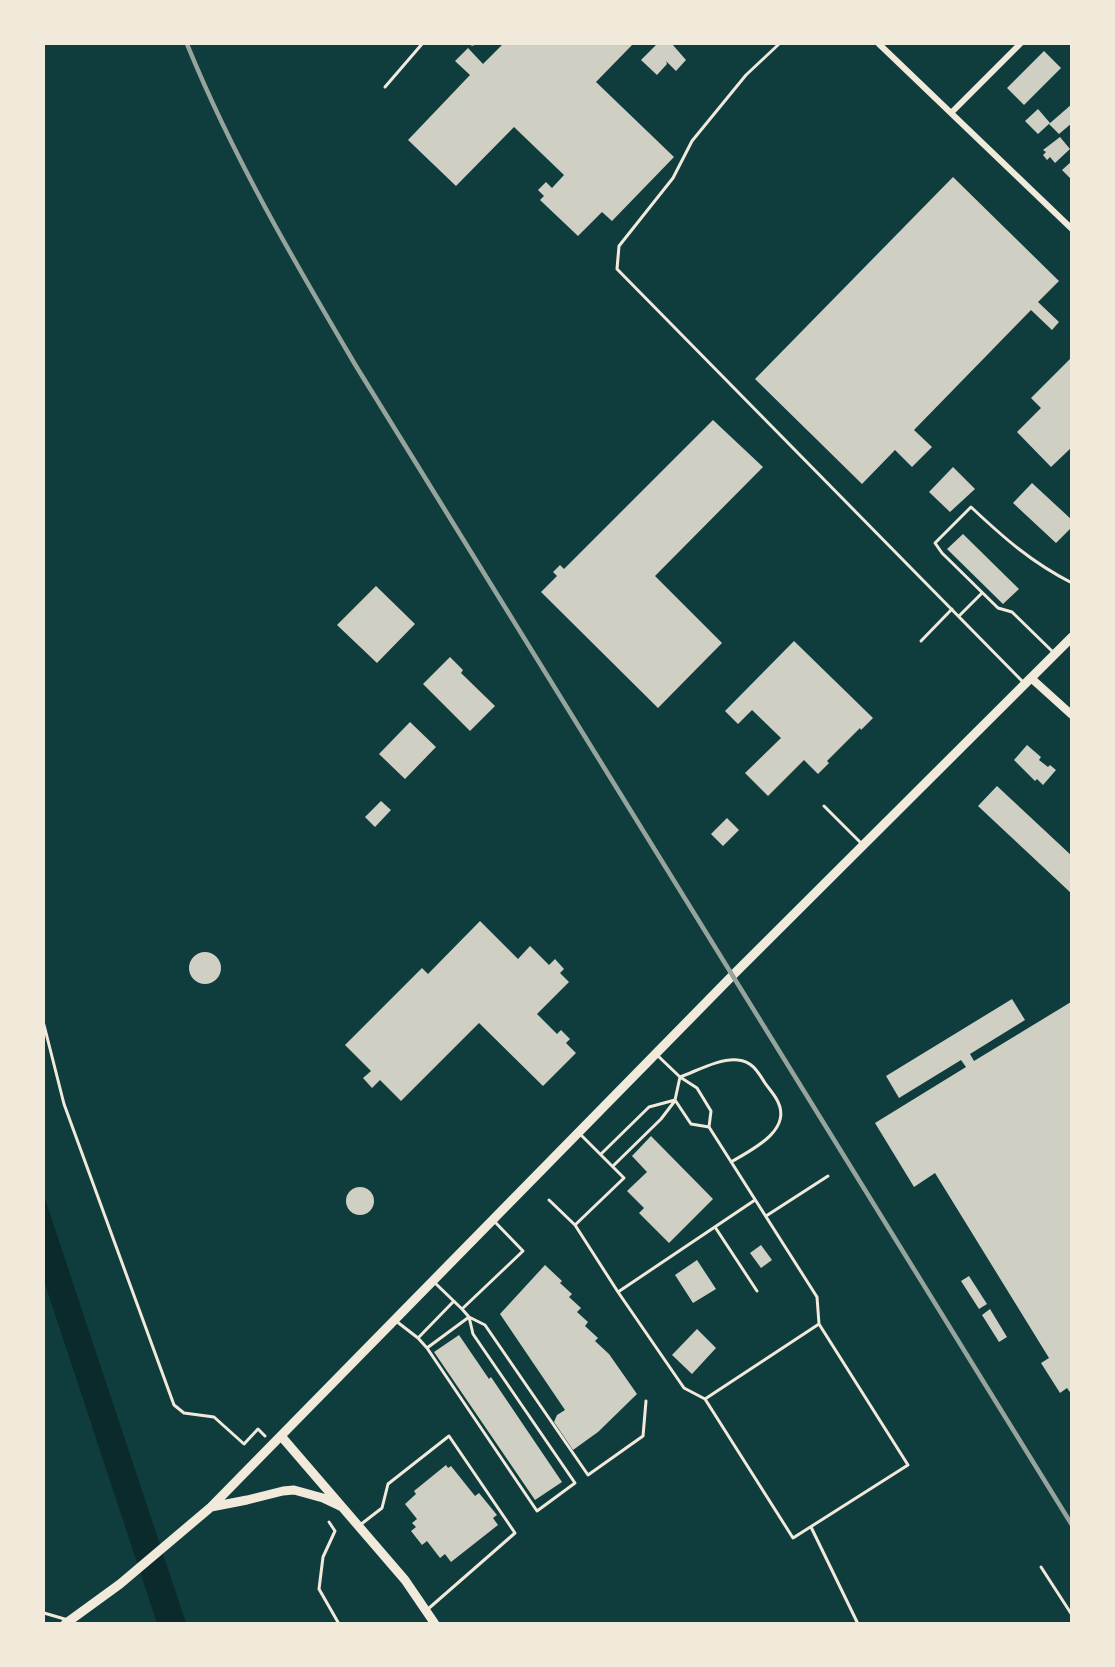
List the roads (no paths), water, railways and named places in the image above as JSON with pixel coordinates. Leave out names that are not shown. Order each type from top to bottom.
[{"type":"main road","points":[[68,1622],[120,1584],[211,1507],[578,1132],[1071,637]]},
{"type":"main road","points":[[281,1436],[405,1580],[435,1623]]},
{"type":"main road","points":[[211,1507],[294,1490],[324,1498],[346,1510]]},
{"type":"street","points":[[879,44],[1071,230]]},
{"type":"street","points":[[951,114],[1020,44]]},
{"type":"street","points":[[1028,681],[1071,715]]},
{"type":"lane","points":[[386,87],[422,44]]},
{"type":"lane","points":[[779,44],[746,75],[692,141],[674,178],[619,246],[617,269],[952,609],[1028,681]]},
{"type":"lane","points":[[1055,654],[1012,612],[998,608],[942,553],[935,543],[971,507],[1005,539],[1045,570],[1071,583]]},
{"type":"lane","points":[[959,616],[982,592]]},
{"type":"lane","points":[[921,641],[952,609]]},
{"type":"lane","points":[[824,806],[863,845]]},
{"type":"lane","points":[[549,1200],[575,1226],[684,1388],[705,1399],[793,1539],[908,1465],[819,1324],[817,1297],[709,1127],[711,1111],[697,1088],[680,1077],[656,1054]]},
{"type":"lane","points":[[680,1077],[725,1061],[739,1060],[754,1066],[779,1104],[781,1118],[774,1132],[762,1144],[731,1162]]},
{"type":"lane","points":[[612,1166],[661,1119],[675,1100],[680,1077]]},
{"type":"lane","points":[[675,1100],[691,1124],[709,1127]]},
{"type":"lane","points":[[600,1154],[649,1107],[675,1100]]},
{"type":"lane","points":[[575,1226],[624,1178],[578,1132]]},
{"type":"lane","points":[[766,1216],[828,1176]]},
{"type":"lane","points":[[618,1292],[755,1200]]},
{"type":"lane","points":[[462,1309],[523,1251],[493,1220]]},
{"type":"lane","points":[[715,1227],[757,1291]]},
{"type":"lane","points":[[433,1281],[470,1317],[485,1325],[588,1475],[643,1436],[646,1401]]},
{"type":"lane","points":[[418,1338],[454,1301]]},
{"type":"lane","points":[[427,1348],[470,1317]]},
{"type":"lane","points":[[395,1320],[427,1348],[537,1511],[575,1483],[473,1334],[470,1317]]},
{"type":"lane","points":[[705,1399],[819,1324]]},
{"type":"lane","points":[[360,1526],[382,1508],[388,1484],[449,1436],[515,1533],[427,1610]]},
{"type":"lane","points":[[811,1527],[858,1623]]},
{"type":"lane","points":[[1041,1567],[1071,1615]]},
{"type":"lane","points":[[44,1613],[68,1622]]},
{"type":"water","points":[[44,1196],[186,1623],[157,1623],[44,1281]]},
{"type":"railway","points":[[187,44],[244,168],[287,248],[356,366],[1072,1525]]}]
